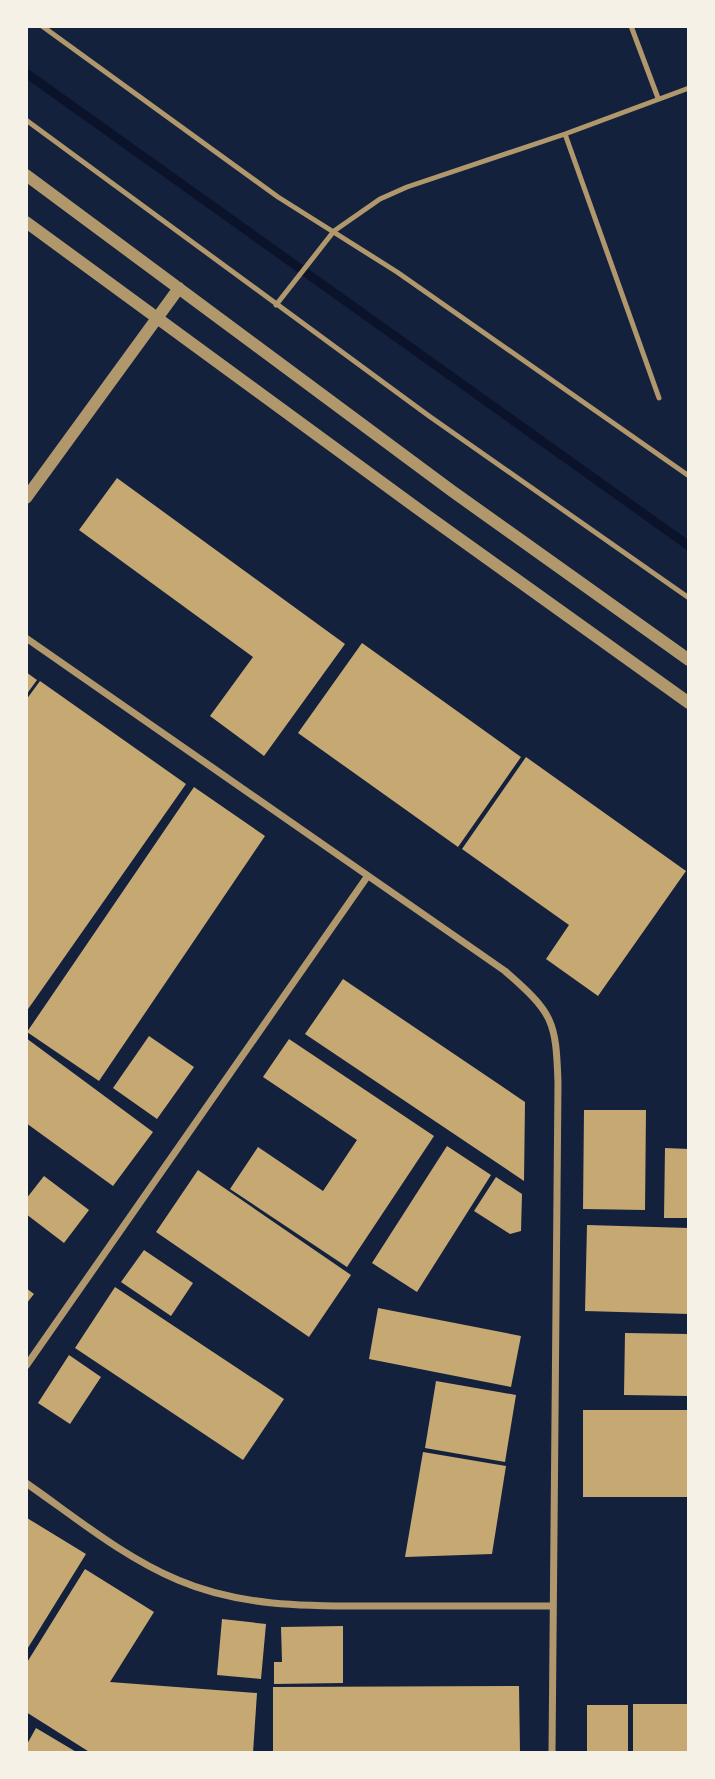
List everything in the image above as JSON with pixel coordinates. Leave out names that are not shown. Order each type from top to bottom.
[{"type":"street","points":[[26,175],[452,491],[689,660]]},
{"type":"street","points":[[26,222],[689,703]]},
{"type":"street","points":[[26,498],[179,288]]},
{"type":"street","points":[[26,638],[505,971],[535,997],[550,1018],[557,1045],[558,1083],[552,1753]]},
{"type":"street","points":[[26,1366],[367,877]]},
{"type":"street","points":[[26,1483],[100,1536],[142,1561],[178,1580],[213,1593],[296,1606],[552,1606]]},
{"type":"lane","points":[[42,26],[305,216],[334,231],[408,280],[689,476]]},
{"type":"lane","points":[[631,26],[658,98]]},
{"type":"lane","points":[[276,305],[334,231],[370,205],[407,187],[565,134],[689,88]]},
{"type":"lane","points":[[26,120],[276,305],[689,598]]},
{"type":"lane","points":[[565,134],[659,398]]},
{"type":"building","points":[[117,478],[345,644],[264,756],[210,716],[253,657],[79,530]]},
{"type":"building","points":[[362,643],[521,757],[458,847],[298,733]]},
{"type":"building","points":[[26,672],[37,680],[26,695]]},
{"type":"building","points":[[40,681],[186,784],[26,1012],[26,700]]},
{"type":"building","points":[[526,757],[686,871],[598,996],[546,959],[569,925],[462,849]]},
{"type":"building","points":[[194,787],[265,836],[99,1081],[27,1032]]},
{"type":"building","points":[[343,979],[525,1102],[524,1181],[305,1034]]},
{"type":"building","points":[[149,1036],[194,1067],[157,1119],[113,1088]]},
{"type":"building","points":[[26,1038],[153,1132],[113,1186],[26,1123]]},
{"type":"building","points":[[289,1039],[434,1136],[347,1267],[230,1189],[258,1147],[323,1191],[357,1140],[263,1077]]},
{"type":"building","points":[[584,1110],[646,1110],[645,1210],[583,1209]]},
{"type":"building","points":[[447,1146],[491,1175],[417,1292],[372,1263]]},
{"type":"building","points":[[665,1148],[689,1149],[689,1218],[664,1218]]},
{"type":"building","points":[[198,1170],[351,1275],[309,1337],[156,1232]]},
{"type":"building","points":[[44,1176],[89,1210],[64,1243],[26,1214],[26,1199]]},
{"type":"building","points":[[496,1177],[522,1194],[521,1231],[510,1234],[474,1211]]},
{"type":"building","points":[[587,1225],[689,1228],[689,1314],[585,1311]]},
{"type":"building","points":[[144,1250],[193,1283],[171,1316],[121,1282]]},
{"type":"building","points":[[115,1287],[284,1399],[243,1460],[75,1348]]},
{"type":"building","points":[[26,1288],[34,1294],[26,1304]]},
{"type":"building","points":[[378,1308],[521,1336],[511,1387],[369,1359]]},
{"type":"building","points":[[625,1333],[689,1334],[689,1396],[624,1395]]},
{"type":"building","points":[[69,1355],[101,1377],[70,1424],[38,1403]]},
{"type":"building","points":[[436,1381],[516,1395],[505,1462],[425,1448]]},
{"type":"building","points":[[583,1410],[689,1410],[689,1497],[583,1497]]},
{"type":"building","points":[[423,1452],[506,1466],[492,1554],[405,1557]]},
{"type":"building","points":[[27,1518],[86,1554],[26,1651],[26,1520]]},
{"type":"building","points":[[85,1569],[154,1612],[110,1682],[257,1693],[253,1753],[91,1753],[26,1712],[26,1664]]},
{"type":"building","points":[[222,1619],[266,1624],[261,1679],[217,1675]]},
{"type":"building","points":[[343,1626],[343,1683],[274,1684],[274,1662],[282,1662],[281,1627]]},
{"type":"building","points":[[519,1686],[520,1753],[273,1753],[273,1687]]},
{"type":"building","points":[[633,1704],[689,1704],[689,1753],[633,1753]]},
{"type":"building","points":[[587,1705],[628,1705],[628,1753],[587,1753]]},
{"type":"building","points":[[36,1728],[78,1753],[26,1753],[26,1746]]},
{"type":"waterway","points":[[26,73],[689,546]]}]
